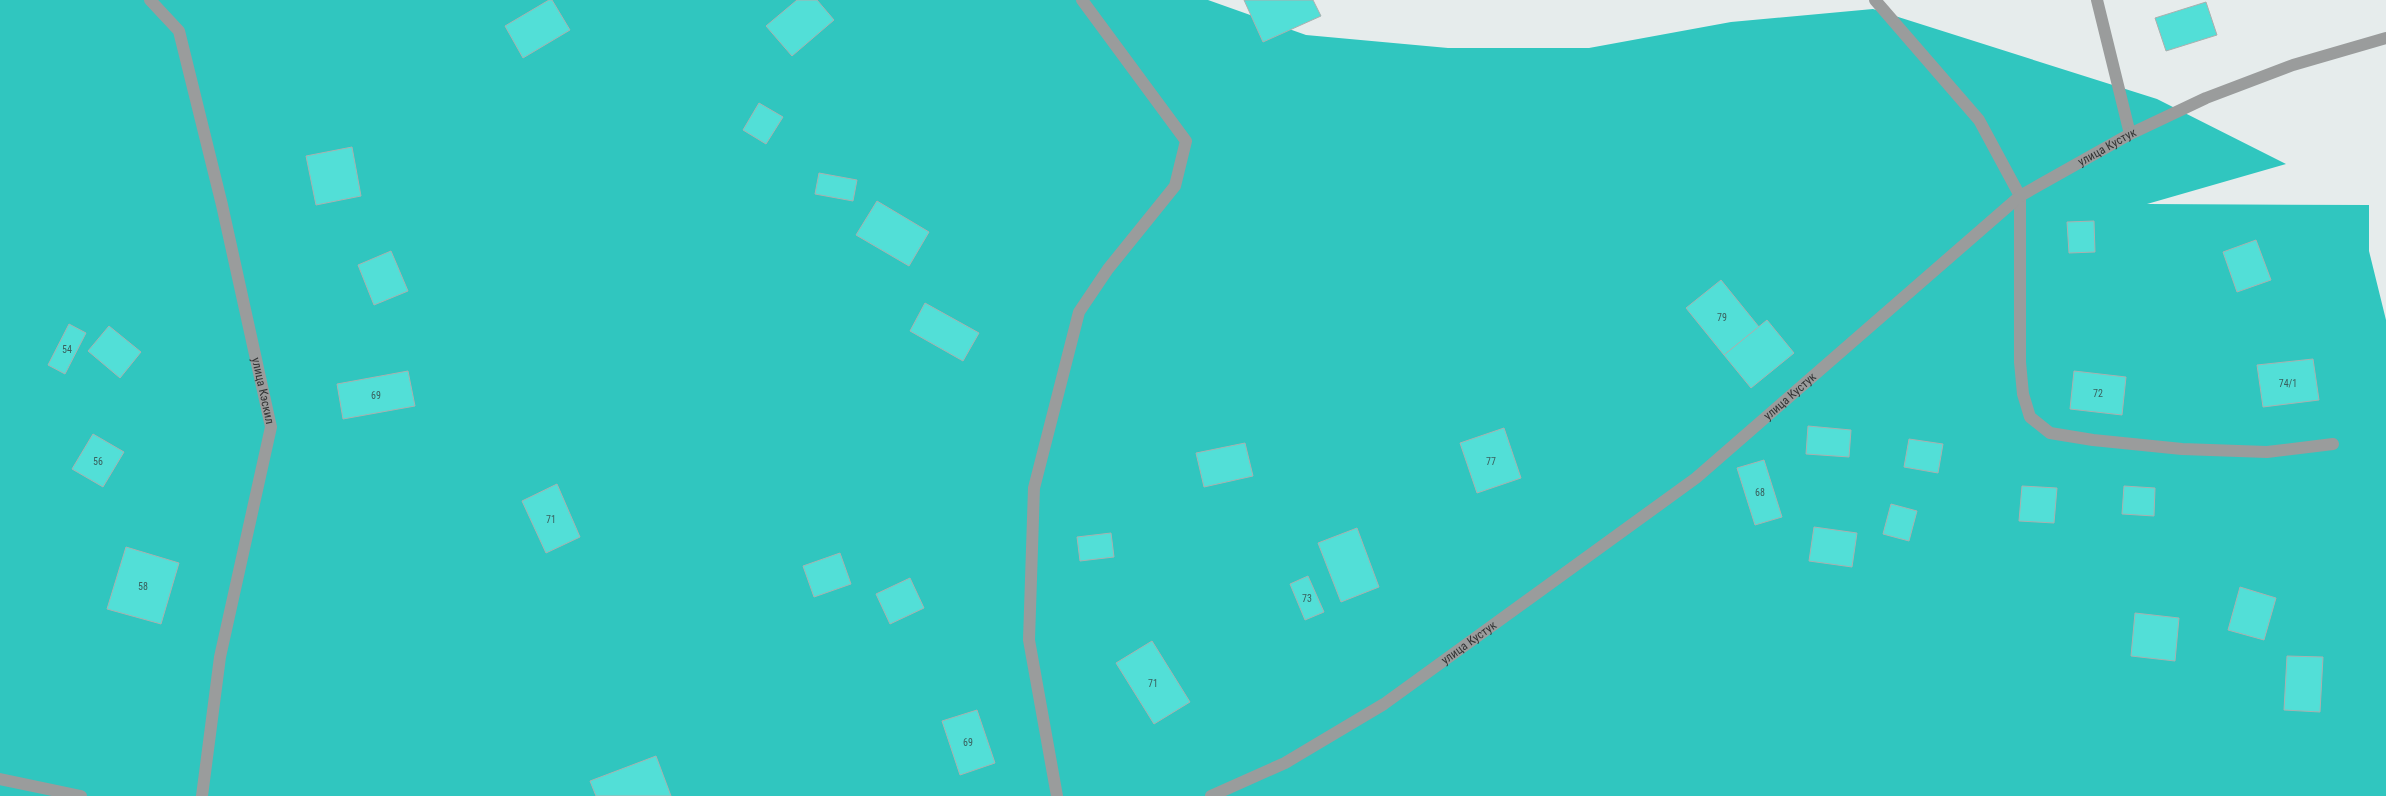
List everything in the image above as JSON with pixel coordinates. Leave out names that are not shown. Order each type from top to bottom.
[{"type":"street","name":"улица Кэскил","points":[[150,0],[179,31],[222,205],[271,427],[220,657],[202,796]]},
{"type":"street","points":[[1057,796],[1029,640],[1034,488],[1079,312],[1108,269],[1175,186],[1186,141],[1082,0]]},
{"type":"street","points":[[1875,0],[1979,120],[2020,196],[2020,362],[2023,394],[2030,417],[2050,433],[2093,440],[2172,448],[2267,452],[2333,444]]},
{"type":"street","points":[[2097,0],[2130,134]]},
{"type":"street","name":"улица Кустук","points":[[1211,796],[1285,762],[1384,704],[1696,478],[2020,196],[2130,134],[2206,98],[2292,65],[2386,38]]},
{"type":"street","points":[[0,779],[81,796]]},
{"type":"shaded area","points":[[0,0],[1208,0],[1306,35],[1448,48],[1589,48],[1731,22],[1873,9],[2157,99],[2286,164],[2147,204],[2369,205],[2369,251],[2386,320],[2386,796],[0,796]]},
{"type":"building","points":[[552,0],[570,30],[523,58],[505,26]]},
{"type":"building","points":[[797,0],[817,0],[834,20],[792,56],[766,26]]},
{"type":"building","points":[[1244,0],[1313,0],[1321,16],[1263,42]]},
{"type":"building","points":[[2206,2],[2217,35],[2166,51],[2155,18]]},
{"type":"building","points":[[759,103],[783,117],[766,144],[743,130]]},
{"type":"building","points":[[352,147],[361,196],[316,205],[306,156]]},
{"type":"building","points":[[819,173],[857,180],[853,201],[815,194]]},
{"type":"building","points":[[877,201],[929,232],[909,266],[856,235]]},
{"type":"building","points":[[2094,221],[2095,252],[2069,253],[2067,222]]},
{"type":"building","points":[[2256,240],[2271,280],[2237,292],[2223,252]]},
{"type":"building","points":[[391,251],[408,291],[374,305],[358,265]]},
{"type":"building","points":[[1721,280],[1759,327],[1724,355],[1686,308]]},
{"type":"building","points":[[925,303],[979,333],[963,361],[910,331]]},
{"type":"building","points":[[1767,320],[1794,353],[1751,388],[1724,355]]},
{"type":"building","points":[[69,324],[86,333],[65,374],[48,365]]},
{"type":"building","points":[[109,326],[141,352],[120,378],[88,351]]},
{"type":"building","points":[[2313,359],[2319,400],[2263,407],[2257,365]]},
{"type":"building","points":[[408,371],[415,406],[343,419],[337,384]]},
{"type":"building","points":[[2074,371],[2126,377],[2122,415],[2070,409]]},
{"type":"building","points":[[1808,426],[1851,430],[1849,457],[1806,454]]},
{"type":"building","points":[[1504,428],[1521,478],[1477,493],[1460,443]]},
{"type":"building","points":[[93,434],[124,452],[103,487],[72,469]]},
{"type":"building","points":[[1909,439],[1943,444],[1938,473],[1904,467]]},
{"type":"building","points":[[1245,443],[1253,476],[1204,487],[1196,453]]},
{"type":"building","points":[[1764,460],[1782,517],[1755,525],[1737,468]]},
{"type":"building","points":[[557,484],[580,537],[546,553],[522,501]]},
{"type":"building","points":[[2022,486],[2057,488],[2054,523],[2019,521]]},
{"type":"building","points":[[2124,486],[2155,488],[2154,516],[2122,514]]},
{"type":"building","points":[[1891,504],[1917,511],[1909,541],[1883,534]]},
{"type":"building","points":[[1814,527],[1857,533],[1852,567],[1809,561]]},
{"type":"building","points":[[1357,528],[1379,587],[1341,602],[1318,543]]},
{"type":"building","points":[[1111,533],[1114,557],[1080,561],[1077,537]]},
{"type":"building","points":[[126,547],[179,563],[161,624],[107,609]]},
{"type":"building","points":[[840,553],[851,584],[814,597],[803,566]]},
{"type":"building","points":[[1308,576],[1324,612],[1305,620],[1290,584]]},
{"type":"building","points":[[910,578],[924,608],[890,624],[876,594]]},
{"type":"building","points":[[2240,587],[2276,598],[2264,640],[2228,630]]},
{"type":"building","points":[[2135,613],[2179,618],[2175,661],[2131,656]]},
{"type":"building","points":[[1152,641],[1190,702],[1154,724],[1116,663]]},
{"type":"building","points":[[2287,656],[2323,657],[2320,712],[2284,710]]},
{"type":"building","points":[[977,710],[995,763],[960,775],[942,721]]},
{"type":"building","points":[[656,756],[671,796],[596,796],[590,781]]}]
